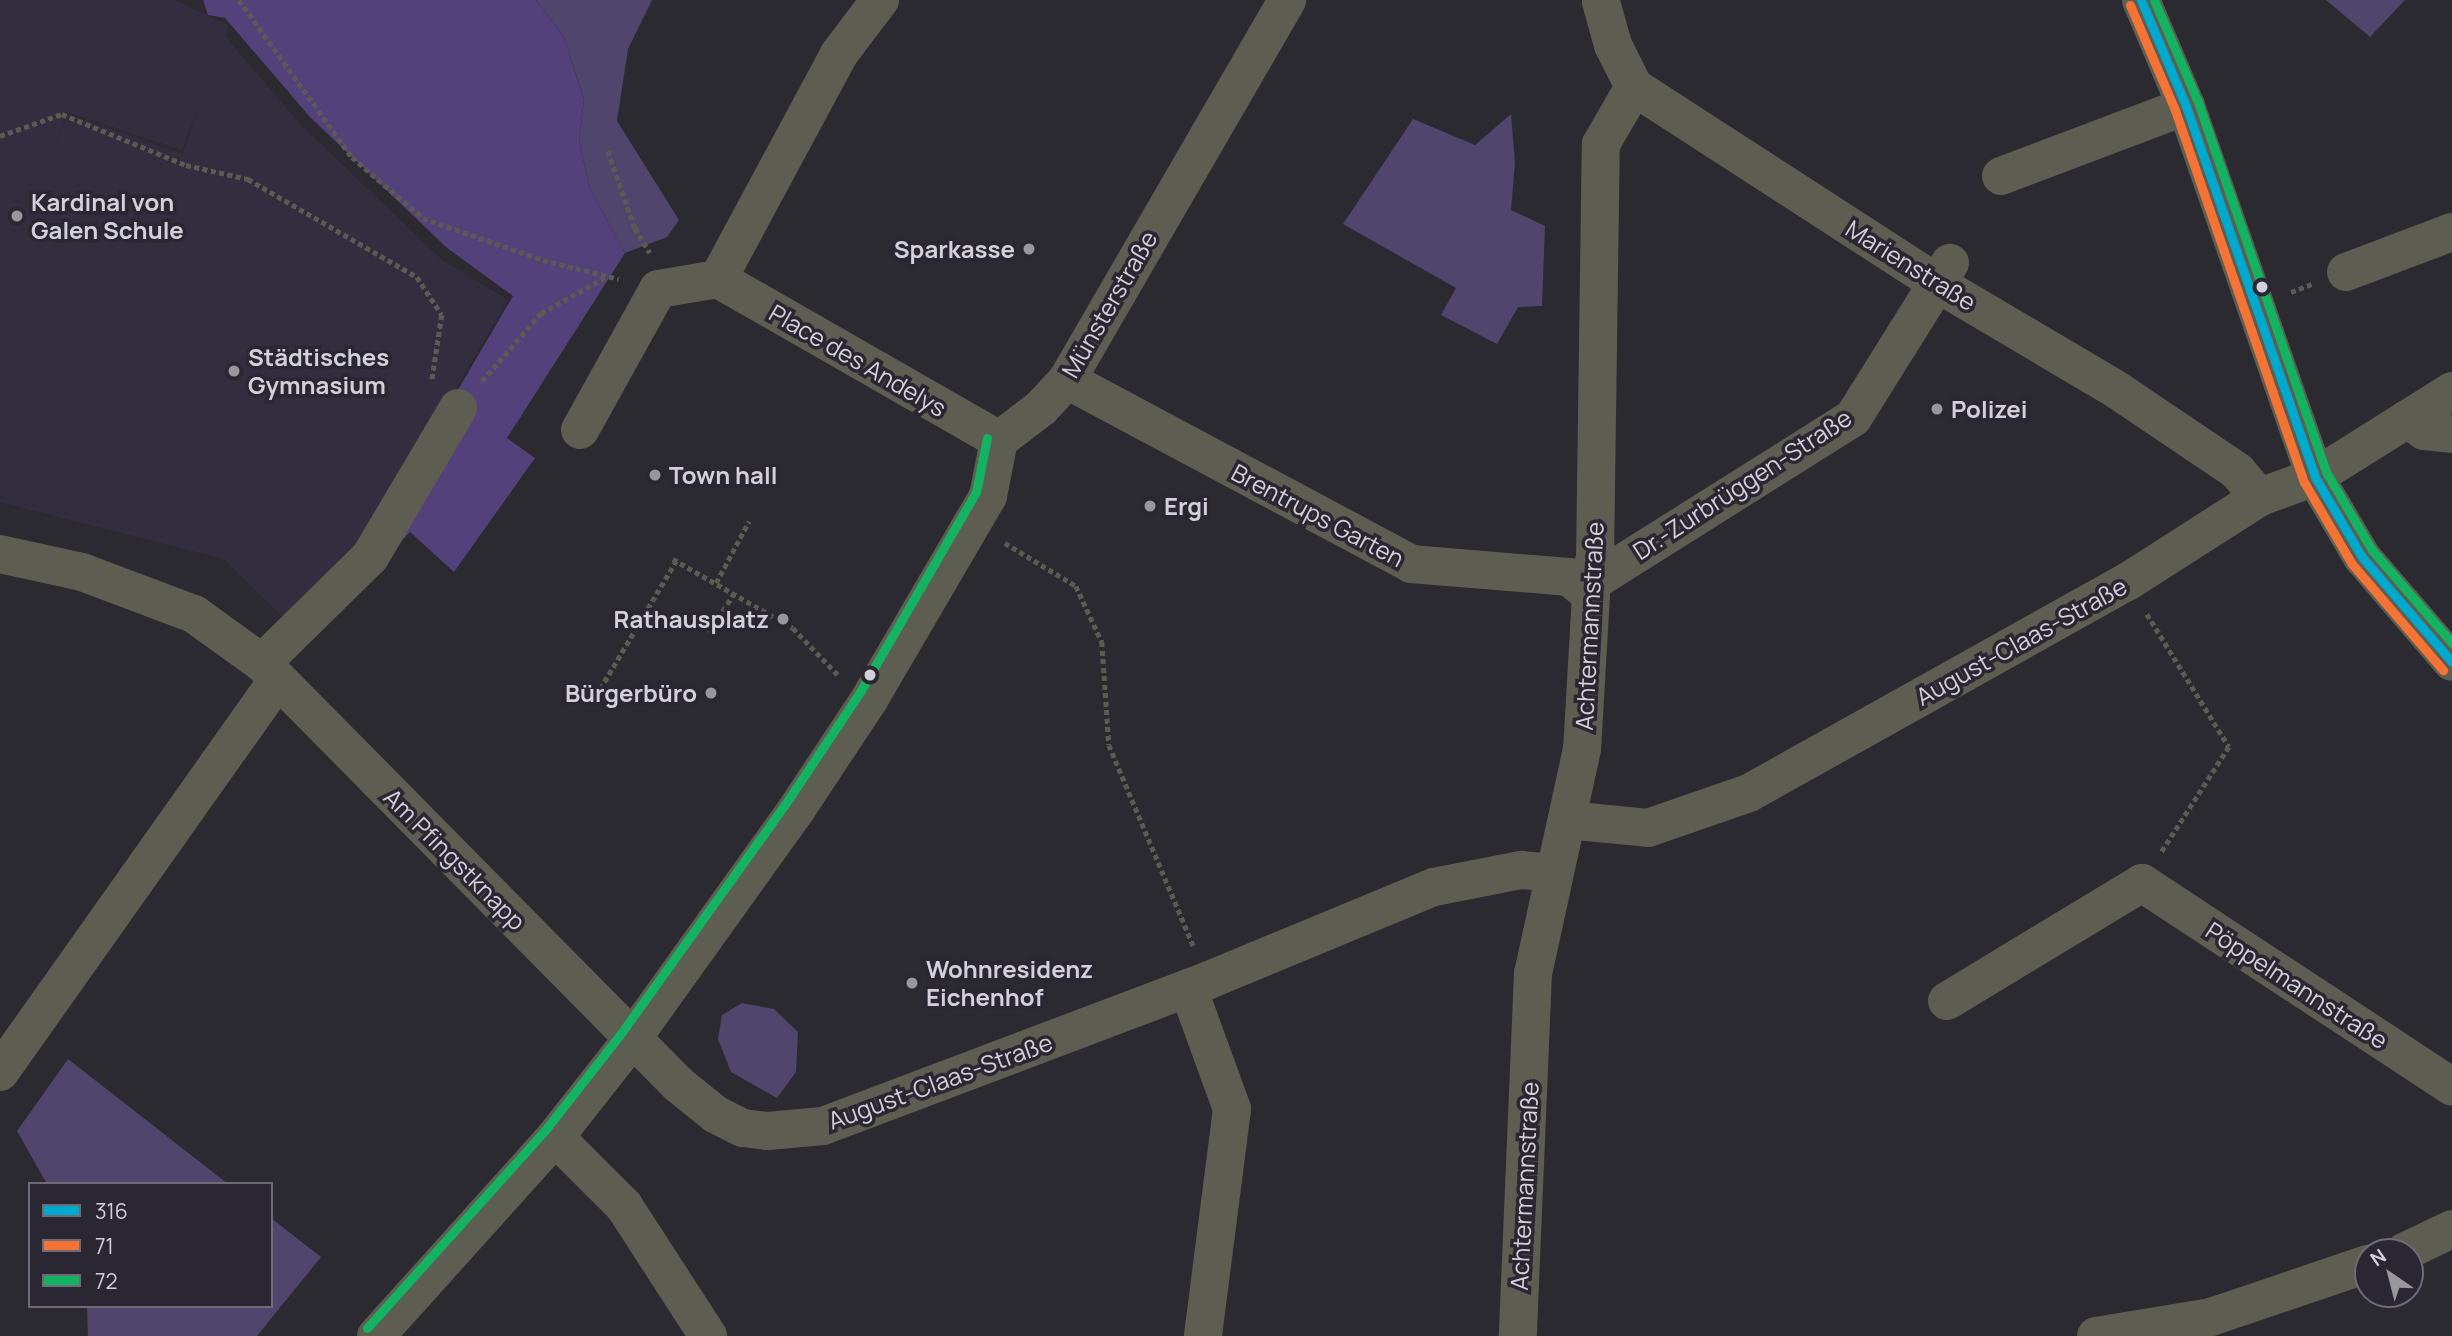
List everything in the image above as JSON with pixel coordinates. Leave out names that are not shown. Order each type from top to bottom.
[{"type":"street","points":[[580,430],[664,288],[718,279],[839,54],[880,0]]},
{"type":"street","name":"Münsterstraße","points":[[999,440],[1041,408],[1068,380],[1287,0]]},
{"type":"street","points":[[2141,0],[2186,106],[2315,477],[2362,557],[2452,662]]},
{"type":"street","points":[[1603,1],[1613,45],[1634,87]]},
{"type":"street","name":"Marienstraße","points":[[1634,87],[1945,272],[2237,471],[2260,497]]},
{"type":"street","name":"Achtermannstraße","points":[[1518,1336],[1533,973],[1582,749],[1593,603],[1586,586],[1595,559],[1601,144],[1634,87]]},
{"type":"street","points":[[2001,176],[2186,106]]},
{"type":"street","points":[[2346,272],[2452,232]]},
{"type":"street","name":"Dr.-Zurbrüggen-Straße","points":[[1586,586],[1853,418],[1945,272]]},
{"type":"street","name":"Place des Andelys","points":[[718,279],[999,440]]},
{"type":"street","name":"Brentrups Garten","points":[[1068,380],[1410,564],[1569,577],[1586,586]]},
{"type":"street","name":"August-Claas-Straße","points":[[1567,820],[1648,828],[1749,793],[2127,582],[2260,497],[2315,477],[2452,391]]},
{"type":"street","points":[[0,1072],[270,671],[370,557],[458,408]]},
{"type":"street","points":[[2407,419],[2424,431],[2452,435]]},
{"type":"street","points":[[376,1336],[555,1138],[632,1039],[794,813],[870,698],[988,496],[999,440]]},
{"type":"street","name":"Am Pfingstknapp","points":[[0,554],[82,572],[194,614],[270,671],[632,1039]]},
{"type":"street","name":"August-Claas-Straße","points":[[632,1039],[715,1114],[743,1128],[768,1131],[823,1126],[1198,984],[1434,887],[1521,870],[1553,873]]},
{"type":"street","points":[[1947,1001],[2142,883]]},
{"type":"street","name":"Pöppelmannstraße","points":[[2142,883],[2452,1087]]},
{"type":"street","points":[[1198,984],[1232,1109],[1203,1336]]},
{"type":"street","points":[[555,1138],[624,1206],[708,1336]]},
{"type":"street","points":[[2424,1242],[2452,1229]]},
{"type":"street","points":[[2096,1336],[2211,1317],[2354,1269]]},
{"type":"path","points":[[239,0],[352,157],[423,218],[544,260],[664,288]]},
{"type":"path","points":[[0,136],[62,114],[186,165],[248,179],[416,277],[442,315],[430,394],[458,408],[541,313],[608,276]]},
{"type":"path","points":[[608,151],[635,228],[664,288]]},
{"type":"path","points":[[2254,305],[2346,272]]},
{"type":"path","points":[[716,583],[749,521]]},
{"type":"path","points":[[972,524],[1076,586],[1102,642],[1109,745],[1198,984]]},
{"type":"path","points":[[600,689],[675,560],[793,628],[842,680],[870,698]]},
{"type":"path","points":[[2127,582],[2229,747],[2142,883]]},
{"type":"path","points":[[709,633],[734,593]]},
{"type":"shaded area","name":"Städtisches Gymnasium","points":[[0,0],[174,0],[229,25],[225,36],[299,123],[442,260],[508,300],[362,548],[289,623],[224,559],[0,502]],"holes":[[[201,100],[182,154],[67,114],[49,167],[67,112],[182,150]]]},
{"type":"shaded area","points":[[203,0],[536,0],[564,37],[584,100],[579,141],[590,189],[625,253],[507,438],[535,458],[454,572],[410,532],[313,637],[513,296],[447,248],[309,116],[225,18],[208,15]]},
{"type":"shaded area","points":[[536,0],[652,0],[628,49],[617,121],[679,220],[667,237],[625,253],[590,189],[579,141],[584,99],[564,37]]},
{"type":"shaded area","points":[[2326,0],[2405,0],[2370,37]]},
{"type":"shaded area","points":[[1511,114],[1515,163],[1511,210],[1545,226],[1542,306],[1518,307],[1497,344],[1441,315],[1456,288],[1343,224],[1413,119],[1475,145]]},
{"type":"shaded area","points":[[742,1003],[774,1009],[798,1032],[796,1072],[777,1098],[731,1072],[718,1039],[722,1015]]},
{"type":"shaded area","points":[[68,1059],[225,1182],[46,1182],[17,1131]]},
{"type":"shaded area","points":[[273,1220],[321,1257],[257,1336],[88,1336],[87,1308],[273,1308]]},
{"type":"transit line","name":"316","points":[[2141,0],[2186,106],[2315,477],[2362,557],[2452,662]]},
{"type":"transit line","name":"72","points":[[2154,0],[2198,102],[2326,472],[2372,550],[2452,643]]},
{"type":"transit line","name":"71","points":[[2130,5],[2175,110],[2304,482],[2352,564],[2443,670]]},
{"type":"transit line","name":"72","points":[[367,1328],[546,1129],[622,1032],[784,806],[860,692],[976,492],[987,438]]},
{"type":"place","name":"Kardinal von Galen Schule","points":[[17,216]]},
{"type":"place","name":"Sparkasse","points":[[1029,249]]},
{"type":"place","name":"Städtisches Gymnasium","points":[[234,371]]},
{"type":"place","name":"Polizei","points":[[1937,409]]},
{"type":"place","name":"Town hall","points":[[655,475]]},
{"type":"place","name":"Ergi","points":[[1150,506]]},
{"type":"place","name":"Rathausplatz","points":[[783,619]]},
{"type":"place","name":"Bürgerbüro","points":[[711,693]]},
{"type":"place","name":"Wohnresidenz Eichenhof","points":[[912,983]]}]
